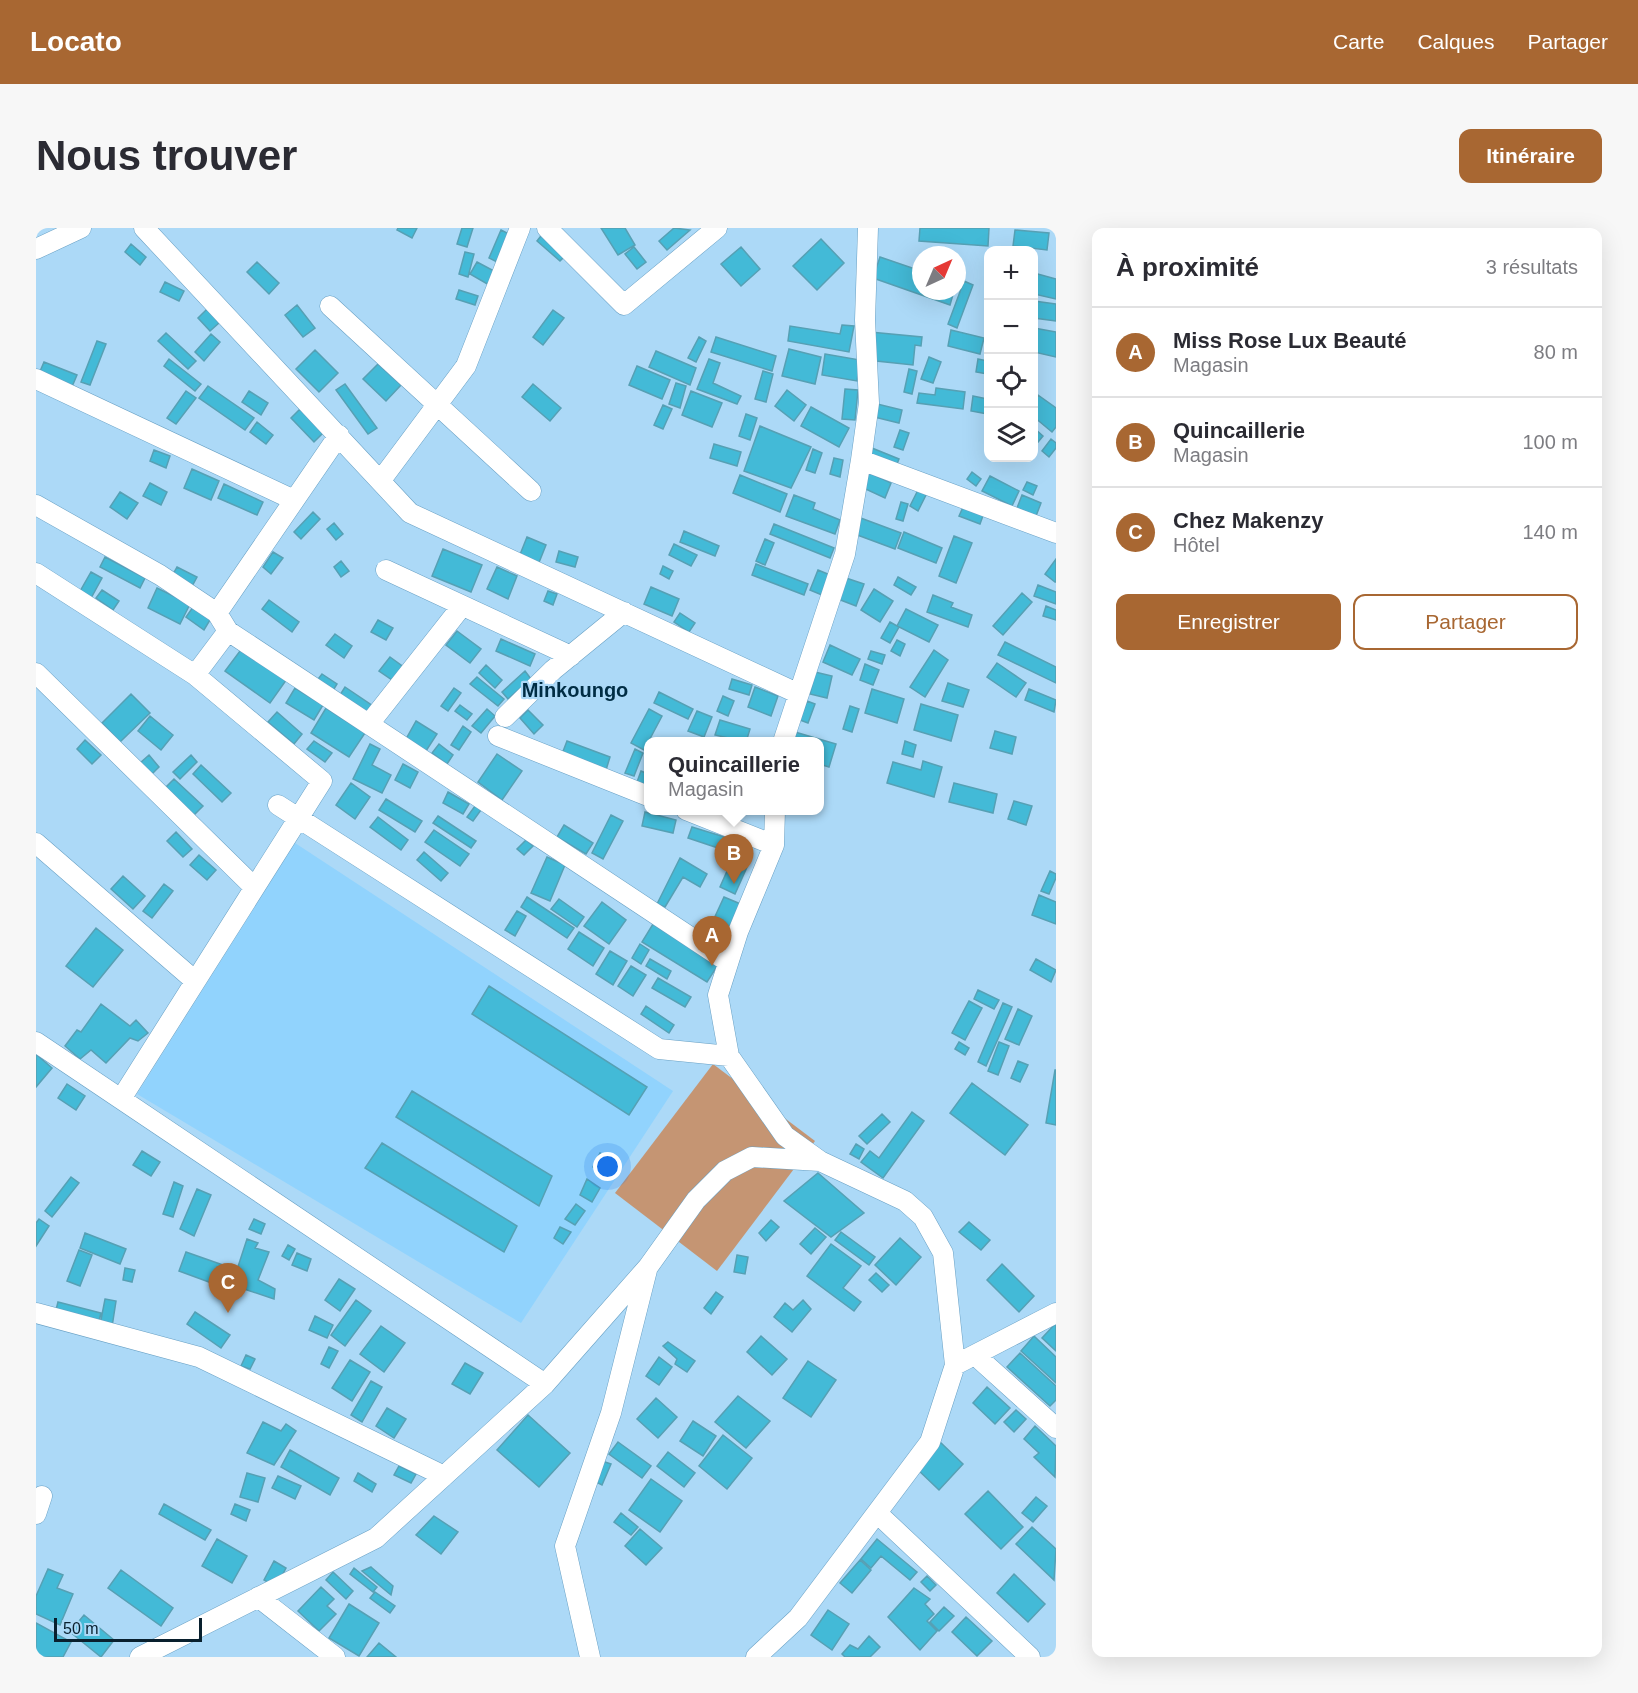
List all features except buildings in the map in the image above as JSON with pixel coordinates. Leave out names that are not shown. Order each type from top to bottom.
[{"type":"street","points":[[39,252],[81,228]]},
{"type":"street","points":[[144,228],[410,513],[799,694]]},
{"type":"street","points":[[381,480],[466,366],[520,228]]},
{"type":"street","points":[[547,228],[567,244],[624,305],[717,228]]},
{"type":"street","points":[[784,737],[845,554],[861,460],[869,403],[865,320],[868,228]]},
{"type":"street","points":[[330,306],[531,491]]},
{"type":"street","points":[[36,379],[294,501]]},
{"type":"street","points":[[217,613],[339,435]]},
{"type":"street","points":[[861,460],[1056,534]]},
{"type":"street","points":[[36,505],[160,575],[217,613],[228,631],[728,962]]},
{"type":"street","points":[[386,570],[571,656]]},
{"type":"street","points":[[36,573],[195,675],[322,781],[194,980],[121,1099]]},
{"type":"street","points":[[369,724],[462,606]]},
{"type":"street","points":[[506,717],[571,656],[624,612]]},
{"type":"street","points":[[195,675],[228,631]]},
{"type":"street","points":[[36,673],[254,887]]},
{"type":"street","points":[[498,736],[644,794]]},
{"type":"street","points":[[278,805],[660,1049],[729,1056]]},
{"type":"street","points":[[699,815],[774,845]]},
{"type":"street","points":[[756,1657],[798,1618],[930,1442],[956,1365],[944,1253],[923,1217],[904,1202],[820,1161],[784,1136],[729,1056],[718,995],[738,932],[774,845],[775,815]]},
{"type":"street","points":[[36,843],[194,980]]},
{"type":"street","points":[[36,1042],[545,1384]]},
{"type":"street","points":[[145,1656],[375,1538],[545,1384],[648,1267],[696,1200],[725,1171],[752,1157],[820,1161]]},
{"type":"street","points":[[590,1657],[565,1546],[611,1413],[648,1267]]},
{"type":"street","points":[[36,1313],[198,1357],[444,1476]]},
{"type":"street","points":[[956,1365],[1056,1313]]},
{"type":"street","points":[[975,1355],[1056,1428]]},
{"type":"street","points":[[877,1513],[1030,1657]]},
{"type":"street","points":[[258,1597],[335,1657]]},
{"type":"shaded area","points":[[295,843],[673,1091],[521,1323],[137,1094]]},
{"type":"shaded area","points":[[713,1064],[815,1141],[717,1271],[615,1193]]},
{"type":"place","name":"Quincaillerie","points":[[734,884]]},
{"type":"place","name":"Miss Rose Lux Beauté","points":[[712,966]]},
{"type":"place","name":"Chez Makenzy","points":[[228,1313]]},
{"type":"district","name":"Minkoungo","points":[[575,690]]}]
